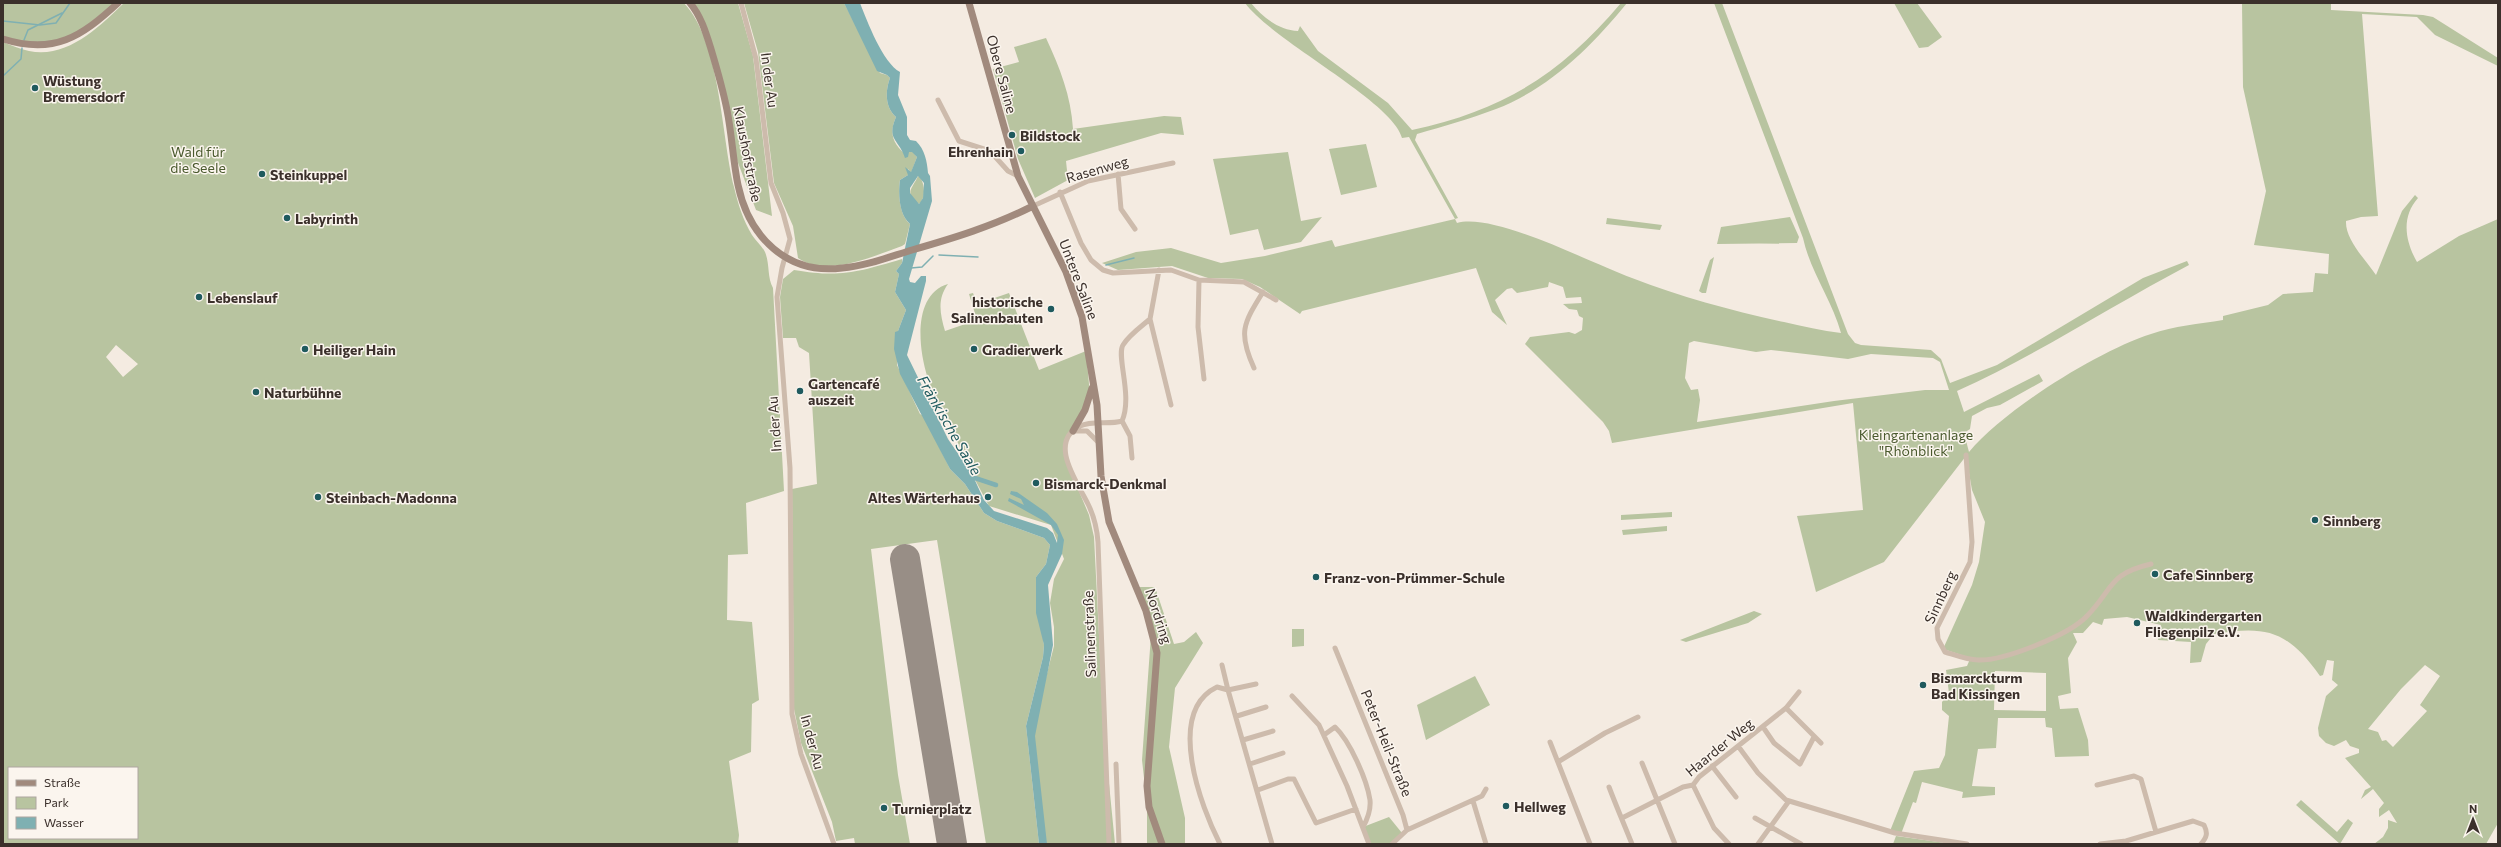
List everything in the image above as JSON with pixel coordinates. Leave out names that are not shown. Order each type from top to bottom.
[{"type":"main road","points":[[3,39],[34,45],[57,44],[67,41],[84,32],[118,3]]},
{"type":"main road","name":"Klaushofstraße","points":[[690,3],[697,11],[705,30],[720,80],[727,110],[743,204],[760,236],[770,247],[785,258],[815,268],[842,268],[861,265],[941,242],[1003,221],[1031,207]]},
{"type":"main road","name":"Obere Saline","points":[[969,3],[1018,176]]},
{"type":"main road","name":"Untere Saline","points":[[1018,176],[1031,207],[1066,272],[1082,317],[1098,423]]},
{"type":"main road","points":[[1073,431],[1085,410],[1092,384]]},
{"type":"main road","name":"Nordring","points":[[1098,423],[1101,476],[1109,522],[1146,611],[1157,653],[1146,786],[1149,808],[1162,844]]},
{"type":"street","name":"In der Au","points":[[741,3],[756,59],[771,183],[789,230],[790,246],[785,258],[777,297],[790,468],[792,705],[801,754],[834,844]]},
{"type":"street","points":[[938,100],[959,141],[990,151],[1008,171],[1018,176]]},
{"type":"street","name":"Rasenweg","points":[[1031,207],[1060,192],[1088,181],[1173,163]]},
{"type":"street","points":[[1118,174],[1121,209],[1135,229]]},
{"type":"street","points":[[1060,192],[1081,243],[1091,260],[1103,270],[1113,273],[1171,270],[1199,280],[1244,282],[1276,300]]},
{"type":"street","points":[[1159,270],[1150,319],[1171,405]]},
{"type":"street","points":[[1199,280],[1198,327],[1204,379]]},
{"type":"street","points":[[1254,368],[1245,349],[1243,328],[1246,319],[1263,292]]},
{"type":"street","points":[[1073,431],[1080,426],[1098,423],[1113,424],[1122,421],[1127,410],[1127,390],[1121,351],[1123,344],[1150,319]]},
{"type":"street","points":[[1122,421],[1130,436],[1132,458]]},
{"type":"street","points":[[1073,431],[1087,431],[1099,444]]},
{"type":"street","name":"Salinenstraße","points":[[1073,431],[1066,444],[1068,466],[1092,513],[1098,542],[1109,844]]},
{"type":"street","name":"Sinnberg","points":[[1966,455],[1972,542],[1970,562],[1937,628],[1938,639],[1945,652],[1976,660],[2002,658],[2016,653],[2076,624],[2089,614],[2121,575],[2132,569],[2151,564]]},
{"type":"street","name":"Peter-Heil-Straße","points":[[1335,648],[1407,830]]},
{"type":"street","points":[[1222,665],[1272,844]]},
{"type":"street","points":[[1220,844],[1200,796],[1194,772],[1190,737],[1194,715],[1203,698],[1217,687],[1228,690],[1256,684]]},
{"type":"street","name":"Haarder Weg","points":[[1624,817],[1683,787],[1693,785],[1695,780],[1786,708],[1799,692]]},
{"type":"street","points":[[1292,696],[1319,725],[1356,809],[1369,844]]},
{"type":"street","points":[[1236,716],[1266,707]]},
{"type":"street","points":[[1786,708],[1821,743]]},
{"type":"street","points":[[1558,762],[1638,716]]},
{"type":"street","points":[[1324,735],[1335,727],[1346,739],[1368,789],[1370,811],[1363,827]]},
{"type":"street","points":[[1763,727],[1774,743],[1800,764],[1814,737]]},
{"type":"street","points":[[1243,740],[1273,731]]},
{"type":"street","points":[[1550,742],[1590,844]]},
{"type":"street","points":[[1738,746],[1758,773],[1789,801],[1895,833],[1967,844]]},
{"type":"street","points":[[1250,764],[1283,754]]},
{"type":"street","points":[[1642,763],[1675,844]]},
{"type":"street","points":[[1116,764],[1119,844]]},
{"type":"street","points":[[1712,766],[1736,797]]},
{"type":"street","points":[[2097,785],[2134,776],[2142,779],[2156,832]]},
{"type":"street","points":[[1258,790],[1288,779],[1294,779],[1316,823],[1356,809]]},
{"type":"street","points":[[1693,785],[1714,828],[1729,844]]},
{"type":"street","points":[[1609,787],[1619,814],[1624,817],[1632,844]]},
{"type":"street","points":[[1392,844],[1407,830],[1473,801],[1482,796],[1486,789]]},
{"type":"street","points":[[1473,801],[1486,844]]},
{"type":"street","points":[[1758,844],[1789,801]]},
{"type":"street","points":[[1755,818],[1770,828],[1801,844]]},
{"type":"street","points":[[2100,844],[2126,843],[2193,821],[2204,825],[2207,832],[2206,838],[2201,844]]},
{"type":"green space","points":[[3,3],[115,3],[67,41],[22,43],[3,36]]},
{"type":"green space","name":"Wald für die Seele","points":[[124,3],[684,3],[696,20],[706,41],[718,90],[737,200],[743,218],[752,235],[765,252],[773,288],[784,491],[746,503],[748,554],[728,555],[727,620],[752,622],[759,700],[752,704],[751,752],[729,761],[739,835],[738,844],[3,844],[3,42],[29,51],[43,52],[56,50],[69,46],[81,39],[104,22]],"holes":[[[116,345],[138,364],[123,377],[106,357]]]},
{"type":"green space","points":[[692,3],[738,3],[753,56],[772,216],[756,210],[735,155],[729,109]]},
{"type":"green space","points":[[744,3],[844,3],[880,73],[887,75],[890,78],[887,88],[887,99],[892,113],[896,117],[893,134],[896,144],[908,157],[908,152],[912,151],[917,157],[911,173],[908,169],[908,175],[900,180],[899,197],[901,210],[906,220],[910,224],[905,244],[902,246],[878,255],[836,266],[809,264],[798,258],[793,226],[774,183],[758,52]]},
{"type":"green space","points":[[1245,3],[1251,3],[1266,18],[1284,28],[1298,31],[1300,26],[1318,51],[1388,103],[1412,130],[1445,122],[1475,112],[1503,100],[1528,86],[1553,69],[1576,50],[1599,28],[1621,3],[1627,3],[1599,35],[1568,65],[1534,90],[1496,109],[1417,134],[1415,140],[1458,218],[1455,219],[1409,137],[1402,138],[1394,123],[1378,107],[1356,89],[1280,35],[1259,18]]},
{"type":"green space","name":"Kleingartenanlage \"Rhönblick\"","points":[[1714,3],[1722,3],[1848,334],[1855,343],[1861,345],[1931,350],[1941,359],[1950,383],[1997,365],[2143,278],[2187,261],[2189,265],[2016,362],[1957,391],[1964,412],[2039,374],[2043,381],[2000,405],[1987,408],[1972,416],[1970,429],[1964,433],[1969,452],[1985,435],[2028,400],[2080,367],[2129,342],[2160,331],[2223,320],[2223,316],[2268,305],[2283,294],[2313,292],[2315,273],[2328,274],[2329,254],[2254,245],[2266,191],[2243,87],[2242,3],[2331,3],[2331,10],[2423,15],[2433,17],[2498,58],[2498,66],[2435,35],[2417,17],[2362,14],[2378,216],[2361,217],[2346,221],[2352,242],[2376,275],[2402,211],[2415,195],[2418,198],[2409,213],[2407,229],[2410,246],[2417,262],[2459,236],[2498,219],[2498,823],[2486,844],[2374,844],[2383,837],[2388,828],[2388,820],[2397,823],[2389,810],[2379,817],[2379,809],[2384,803],[2373,789],[2361,799],[2365,790],[2371,787],[2345,758],[2359,753],[2359,749],[2350,746],[2346,740],[2334,746],[2326,743],[2319,736],[2318,728],[2326,696],[2338,685],[2332,680],[2334,661],[2327,660],[2323,675],[2320,676],[2297,649],[2286,641],[2275,635],[2262,631],[2248,630],[2214,634],[2206,644],[2201,662],[2190,663],[2191,642],[2158,640],[2161,625],[2127,617],[2104,619],[2102,625],[2093,622],[2083,633],[2073,633],[2077,642],[2068,658],[2071,693],[2058,696],[2060,709],[2078,708],[2088,740],[2089,756],[2055,757],[2052,728],[2046,727],[2045,718],[1998,718],[1996,748],[1978,749],[1972,786],[1995,787],[1995,795],[1962,798],[1963,792],[1922,782],[1916,803],[1913,802],[1901,834],[1890,831],[1914,771],[1939,768],[1945,755],[1949,716],[1942,710],[1942,702],[1949,693],[1946,670],[1967,666],[1970,659],[1977,660],[1943,649],[1972,585],[1979,562],[1985,522],[1972,490],[1966,456],[1884,562],[1816,592],[1797,516],[1863,510],[1853,403],[1612,443],[1609,431],[1603,422],[1525,344],[1530,337],[1569,332],[1575,334],[1582,330],[1583,318],[1579,316],[1577,310],[1569,309],[1563,304],[1582,303],[1581,297],[1566,298],[1563,287],[1549,282],[1548,287],[1517,293],[1512,288],[1507,289],[1495,300],[1507,325],[1492,312],[1476,268],[1302,311],[1300,314],[1260,287],[1242,279],[1208,278],[1172,266],[1118,270],[1102,263],[1136,252],[1171,248],[1221,263],[1265,256],[1332,240],[1335,247],[1455,219],[1457,223],[1474,222],[1494,225],[1544,241],[1632,278],[1688,297],[1765,318],[1841,333],[1806,250],[1803,238]],"holes":[[[1694,341],[1756,352],[1771,350],[1848,359],[1871,354],[1933,358],[1940,362],[1949,390],[1925,390],[1834,401],[1697,422],[1700,400],[1698,389],[1691,390],[1685,378],[1689,343]],[[2425,665],[2440,676],[2420,705],[2427,711],[2393,747],[2386,740],[2382,741],[2378,732],[2368,729],[2401,689]],[[1995,671],[2046,673],[2046,711],[1994,710]]]},
{"type":"green space","points":[[1894,3],[1917,3],[1942,37],[1928,47],[1919,48]]},
{"type":"green space","points":[[1046,38],[1064,82],[1070,105],[1073,129],[1164,116],[1181,117],[1184,135],[1161,133],[1066,161],[1068,180],[1035,198],[1018,159],[993,69],[1019,62],[1014,47]]},
{"type":"green space","points":[[1366,144],[1377,187],[1341,195],[1329,149]]},
{"type":"green space","points":[[1288,152],[1301,221],[1322,217],[1301,242],[1264,250],[1258,229],[1230,235],[1213,159]]},
{"type":"green space","points":[[918,176],[922,180],[924,187],[924,195],[919,204],[911,197],[910,193]]},
{"type":"green space","points":[[1790,217],[1799,237],[1797,243],[1717,244],[1721,227]]},
{"type":"green space","points":[[1607,218],[1662,225],[1660,230],[1606,224]]},
{"type":"green space","points":[[1714,257],[1706,293],[1702,293],[1699,291],[1710,260]]},
{"type":"green space","points":[[902,259],[902,263],[896,271],[899,274],[895,292],[906,310],[898,331],[897,365],[920,414],[924,416],[950,469],[965,484],[984,513],[997,521],[1044,538],[1050,545],[1046,564],[1036,577],[1036,596],[1044,645],[1043,657],[1026,726],[1039,844],[986,844],[937,540],[871,549],[898,775],[910,844],[855,844],[854,838],[836,841],[832,822],[801,743],[794,709],[792,489],[817,484],[809,353],[799,347],[796,338],[783,338],[780,297],[783,279],[794,270],[824,273],[849,272]]},
{"type":"green space","points":[[948,284],[942,295],[940,307],[945,331],[977,320],[969,294],[973,293],[977,304],[1009,293],[1039,370],[1086,351],[1090,395],[1066,444],[1070,470],[1089,515],[1094,537],[1104,733],[1115,844],[1043,844],[1032,732],[1054,646],[1054,627],[1050,603],[1054,579],[1064,559],[1051,525],[989,506],[972,474],[943,410],[935,397],[923,362],[921,322],[925,305],[934,292]]},
{"type":"green space","points":[[1672,512],[1672,517],[1621,520],[1621,515]]},
{"type":"green space","points":[[1667,526],[1667,531],[1623,535],[1622,530]]},
{"type":"green space","points":[[1136,587],[1155,587],[1174,644],[1184,642],[1196,632],[1203,643],[1175,688],[1169,747],[1185,818],[1185,844],[1147,844],[1147,805],[1142,760],[1151,635]]},
{"type":"green space","points":[[1754,611],[1762,614],[1748,623],[1686,642],[1680,640]]},
{"type":"green space","points":[[1292,629],[1304,629],[1304,646],[1292,647]]},
{"type":"green space","points":[[1475,676],[1490,705],[1426,740],[1417,705]]},
{"type":"green space","points":[[2301,800],[2337,832],[2348,819],[2353,823],[2340,844],[2296,805]]},
{"type":"green space","points":[[1389,817],[1402,833],[1392,844],[1369,844],[1363,827]]},
{"type":"green space","points":[[1896,836],[1953,844],[1893,844]]},
{"type":"water","points":[[844,3],[860,3],[876,41],[888,60],[900,72],[898,95],[907,117],[907,135],[910,140],[916,141],[922,148],[930,176],[932,201],[909,279],[910,282],[915,283],[921,276],[926,276],[926,281],[907,355],[948,439],[972,474],[984,500],[994,511],[1047,528],[1053,533],[1057,543],[1058,535],[1051,525],[1008,501],[1009,498],[1024,505],[1021,499],[1010,494],[1011,491],[1017,492],[1047,513],[1057,524],[1064,540],[1062,554],[1048,585],[1053,645],[1035,736],[1047,844],[1039,844],[1026,726],[1043,657],[1044,645],[1036,613],[1036,577],[1046,564],[1050,545],[1044,538],[997,521],[984,513],[965,484],[950,469],[900,374],[894,349],[895,332],[898,331],[906,310],[895,292],[899,274],[896,271],[902,263],[910,224],[906,220],[901,210],[899,186],[900,180],[908,175],[905,167],[911,172],[917,157],[912,152],[909,152],[908,157],[905,158],[894,139],[892,130],[896,117],[890,109],[887,99],[887,88],[890,78],[887,75],[877,71]],"holes":[[[918,176],[924,183],[923,198],[919,204],[910,193],[910,188]]]},
{"type":"waterway","points":[[3,21],[40,25],[56,23],[70,3]]},
{"type":"waterway","points":[[24,40],[28,30],[62,13]]},
{"type":"waterway","points":[[3,76],[21,59],[22,48]]},
{"type":"waterway","points":[[939,255],[978,257]]},
{"type":"waterway","points":[[911,268],[922,267],[933,256]]},
{"type":"waterway","points":[[1106,265],[1134,258]]},
{"type":"waterway","name":"Fränkische Saale","points":[[972,477],[996,485]]},
{"type":"runway","points":[[905,559],[952,844]]},
{"type":"place","name":"Wüstung Bremersdorf","points":[[35,88]]},
{"type":"place","name":"Bildstock","points":[[1012,135]]},
{"type":"place","name":"Ehrenhain","points":[[1021,151]]},
{"type":"place","name":"Steinkuppel","points":[[262,174]]},
{"type":"place","name":"Labyrinth","points":[[287,218]]},
{"type":"place","name":"Lebenslauf","points":[[199,297]]},
{"type":"place","name":"historische Salinenbauten","points":[[1051,309]]},
{"type":"place","name":"Heiliger Hain","points":[[305,349]]},
{"type":"place","name":"Gradierwerk","points":[[974,349]]},
{"type":"place","name":"Gartencafé auszeit","points":[[800,391]]},
{"type":"place","name":"Naturbühne","points":[[256,392]]},
{"type":"place","name":"Bismarck-Denkmal","points":[[1036,483]]},
{"type":"place","name":"Steinbach-Madonna","points":[[318,497]]},
{"type":"place","name":"Altes Wärterhaus","points":[[988,497]]},
{"type":"place","name":"Sinnberg","points":[[2315,520]]},
{"type":"place","name":"Cafe Sinnberg","points":[[2155,574]]},
{"type":"place","name":"Franz-von-Prümmer-Schule","points":[[1316,577]]},
{"type":"place","name":"Waldkindergarten Fliegenpilz e.V.","points":[[2137,623]]},
{"type":"place","name":"Bismarckturm Bad Kissingen","points":[[1923,685]]},
{"type":"place","name":"Hellweg","points":[[1506,806]]},
{"type":"place","name":"Turnierplatz","points":[[884,808]]}]
